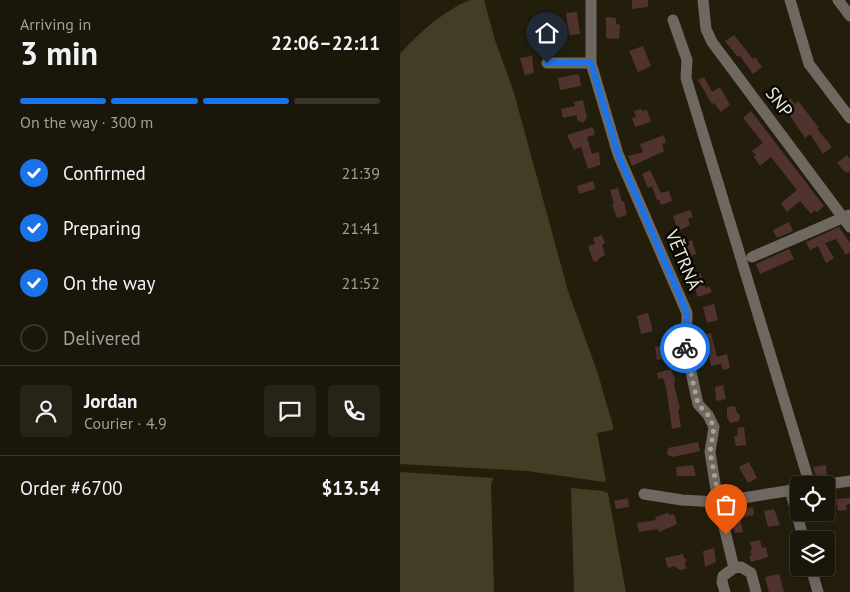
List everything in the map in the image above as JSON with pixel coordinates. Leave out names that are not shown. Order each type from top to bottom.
[{"type":"street","name":"VĚTRNÁ","points":[[591,0],[591,63],[618,154],[687,313],[684,340],[698,404],[708,415],[714,427],[710,452],[718,502],[734,568]]},
{"type":"street","name":"SNP","points":[[703,0],[704,20],[712,42],[848,220],[752,257]]},
{"type":"street","points":[[790,0],[809,64],[850,118]]},
{"type":"street","points":[[838,0],[850,16]]},
{"type":"street","points":[[673,20],[687,60],[686,78],[807,476]]},
{"type":"street","points":[[547,63],[591,63]]},
{"type":"street","points":[[835,483],[850,481]]},
{"type":"street","points":[[644,494],[682,500],[718,502],[790,490]]},
{"type":"street","points":[[725,592],[722,582],[723,576],[734,568],[741,567],[748,570],[751,574],[756,592]]},
{"type":"street","points":[[813,576],[818,592]]},
{"type":"shaded area","points":[[470,0],[484,0],[495,40],[514,93],[568,291],[598,374],[613,426],[613,430],[597,433],[606,481],[604,482],[527,471],[400,464],[400,54],[432,23],[450,10]]},
{"type":"shaded area","points":[[400,472],[493,478],[491,486],[494,592],[400,592]]},
{"type":"shaded area","points":[[571,488],[608,493],[626,592],[574,592]]},
{"type":"building","points":[[632,0],[648,0],[648,7],[632,9]]},
{"type":"building","points":[[577,12],[580,34],[569,35],[566,13]]},
{"type":"building","points":[[547,13],[551,32],[543,33],[541,24],[535,25],[533,16]]},
{"type":"building","points":[[606,17],[616,18],[616,24],[620,25],[619,39],[606,38]]},
{"type":"building","points":[[734,35],[753,59],[755,57],[762,67],[753,74],[740,56],[738,57],[725,41]]},
{"type":"building","points":[[643,46],[651,66],[638,72],[629,51]]},
{"type":"building","points":[[532,56],[534,73],[525,75],[520,58]]},
{"type":"building","points":[[579,74],[581,86],[560,90],[558,78]]},
{"type":"building","points":[[704,77],[712,92],[720,87],[730,105],[721,112],[714,103],[712,104],[698,80]]},
{"type":"building","points":[[790,98],[795,104],[798,101],[832,147],[823,154],[810,134],[805,138],[782,104]]},
{"type":"building","points":[[583,100],[587,118],[583,123],[577,120],[577,115],[563,118],[561,109],[575,106],[574,102]]},
{"type":"building","points":[[641,109],[642,111],[647,110],[651,122],[635,127],[632,118],[636,117],[634,111]]},
{"type":"building","points":[[751,111],[824,206],[817,212],[815,210],[811,214],[800,201],[787,212],[781,203],[797,190],[771,157],[760,166],[754,157],[756,155],[752,151],[763,143],[743,118]]},
{"type":"building","points":[[593,127],[595,135],[587,137],[592,154],[599,152],[600,165],[588,169],[581,147],[574,150],[567,135]]},
{"type":"building","points":[[664,135],[666,143],[662,144],[664,151],[632,166],[628,156],[643,152],[640,144]]},
{"type":"building","points":[[847,155],[850,159],[850,171],[846,173],[837,163]]},
{"type":"building","points":[[650,170],[661,193],[669,191],[672,201],[661,205],[652,186],[648,188],[642,174]]},
{"type":"building","points":[[593,181],[595,189],[579,194],[577,186]]},
{"type":"building","points":[[618,188],[622,202],[624,201],[627,215],[617,218],[612,205],[614,204],[610,190]]},
{"type":"building","points":[[690,210],[693,217],[688,219],[690,225],[678,231],[673,216]]},
{"type":"building","points":[[789,222],[793,231],[777,238],[773,230]]},
{"type":"building","points":[[839,227],[850,243],[850,252],[846,255],[836,239],[825,243],[834,258],[826,263],[818,246],[810,250],[806,242]]},
{"type":"building","points":[[602,235],[605,243],[602,244],[605,255],[596,262],[593,261],[588,246],[595,244],[593,238]]},
{"type":"building","points":[[692,240],[696,254],[684,258],[679,244]]},
{"type":"building","points":[[789,249],[794,259],[760,274],[756,264]]},
{"type":"building","points":[[700,273],[706,288],[709,286],[712,292],[698,297],[690,276]]},
{"type":"building","points":[[714,304],[718,320],[707,323],[703,307]]},
{"type":"building","points":[[648,313],[653,331],[641,334],[637,316]]},
{"type":"building","points":[[711,333],[717,357],[727,354],[730,368],[723,370],[721,364],[711,366],[708,351],[706,352],[701,346],[704,342],[702,335]]},
{"type":"building","points":[[665,345],[669,357],[657,360],[655,347]]},
{"type":"building","points":[[671,369],[675,379],[674,385],[680,408],[678,411],[681,427],[672,429],[666,387],[663,378],[658,379],[657,373]]},
{"type":"building","points":[[723,385],[726,399],[716,401],[715,387]]},
{"type":"building","points":[[735,406],[737,413],[740,415],[739,421],[730,423],[727,417],[727,407]]},
{"type":"building","points":[[744,427],[746,445],[736,446],[734,436],[738,435],[737,428]]},
{"type":"building","points":[[698,442],[700,451],[672,457],[667,454],[668,448]]},
{"type":"building","points":[[749,462],[757,478],[748,483],[739,467]]},
{"type":"building","points":[[693,465],[696,476],[677,476],[676,467]]},
{"type":"building","points":[[826,465],[827,476],[816,476],[813,467]]},
{"type":"building","points":[[628,498],[629,507],[616,509],[614,501]]},
{"type":"building","points":[[850,498],[850,504],[846,505],[847,510],[838,511],[836,499]]},
{"type":"building","points":[[753,507],[754,515],[740,518],[743,532],[735,533],[729,512]]},
{"type":"building","points":[[774,509],[780,525],[768,527],[764,511]]},
{"type":"building","points":[[668,513],[669,515],[674,514],[677,524],[659,532],[658,529],[639,532],[637,523],[656,520],[655,517]]},
{"type":"building","points":[[760,540],[762,548],[766,547],[768,557],[751,562],[749,556],[752,555],[750,542]]},
{"type":"building","points":[[714,548],[716,562],[705,567],[703,551]]},
{"type":"building","points":[[683,554],[687,560],[685,563],[686,569],[680,570],[674,566],[668,568],[665,558]]},
{"type":"building","points":[[779,574],[784,592],[769,592],[765,577]]},
{"type":"way so far","points":[[685,348],[698,404],[708,415],[714,427],[710,452],[718,502],[726,535]]},
{"type":"route","points":[[547,63],[591,63],[618,154],[687,313],[684,332],[685,348]]}]
